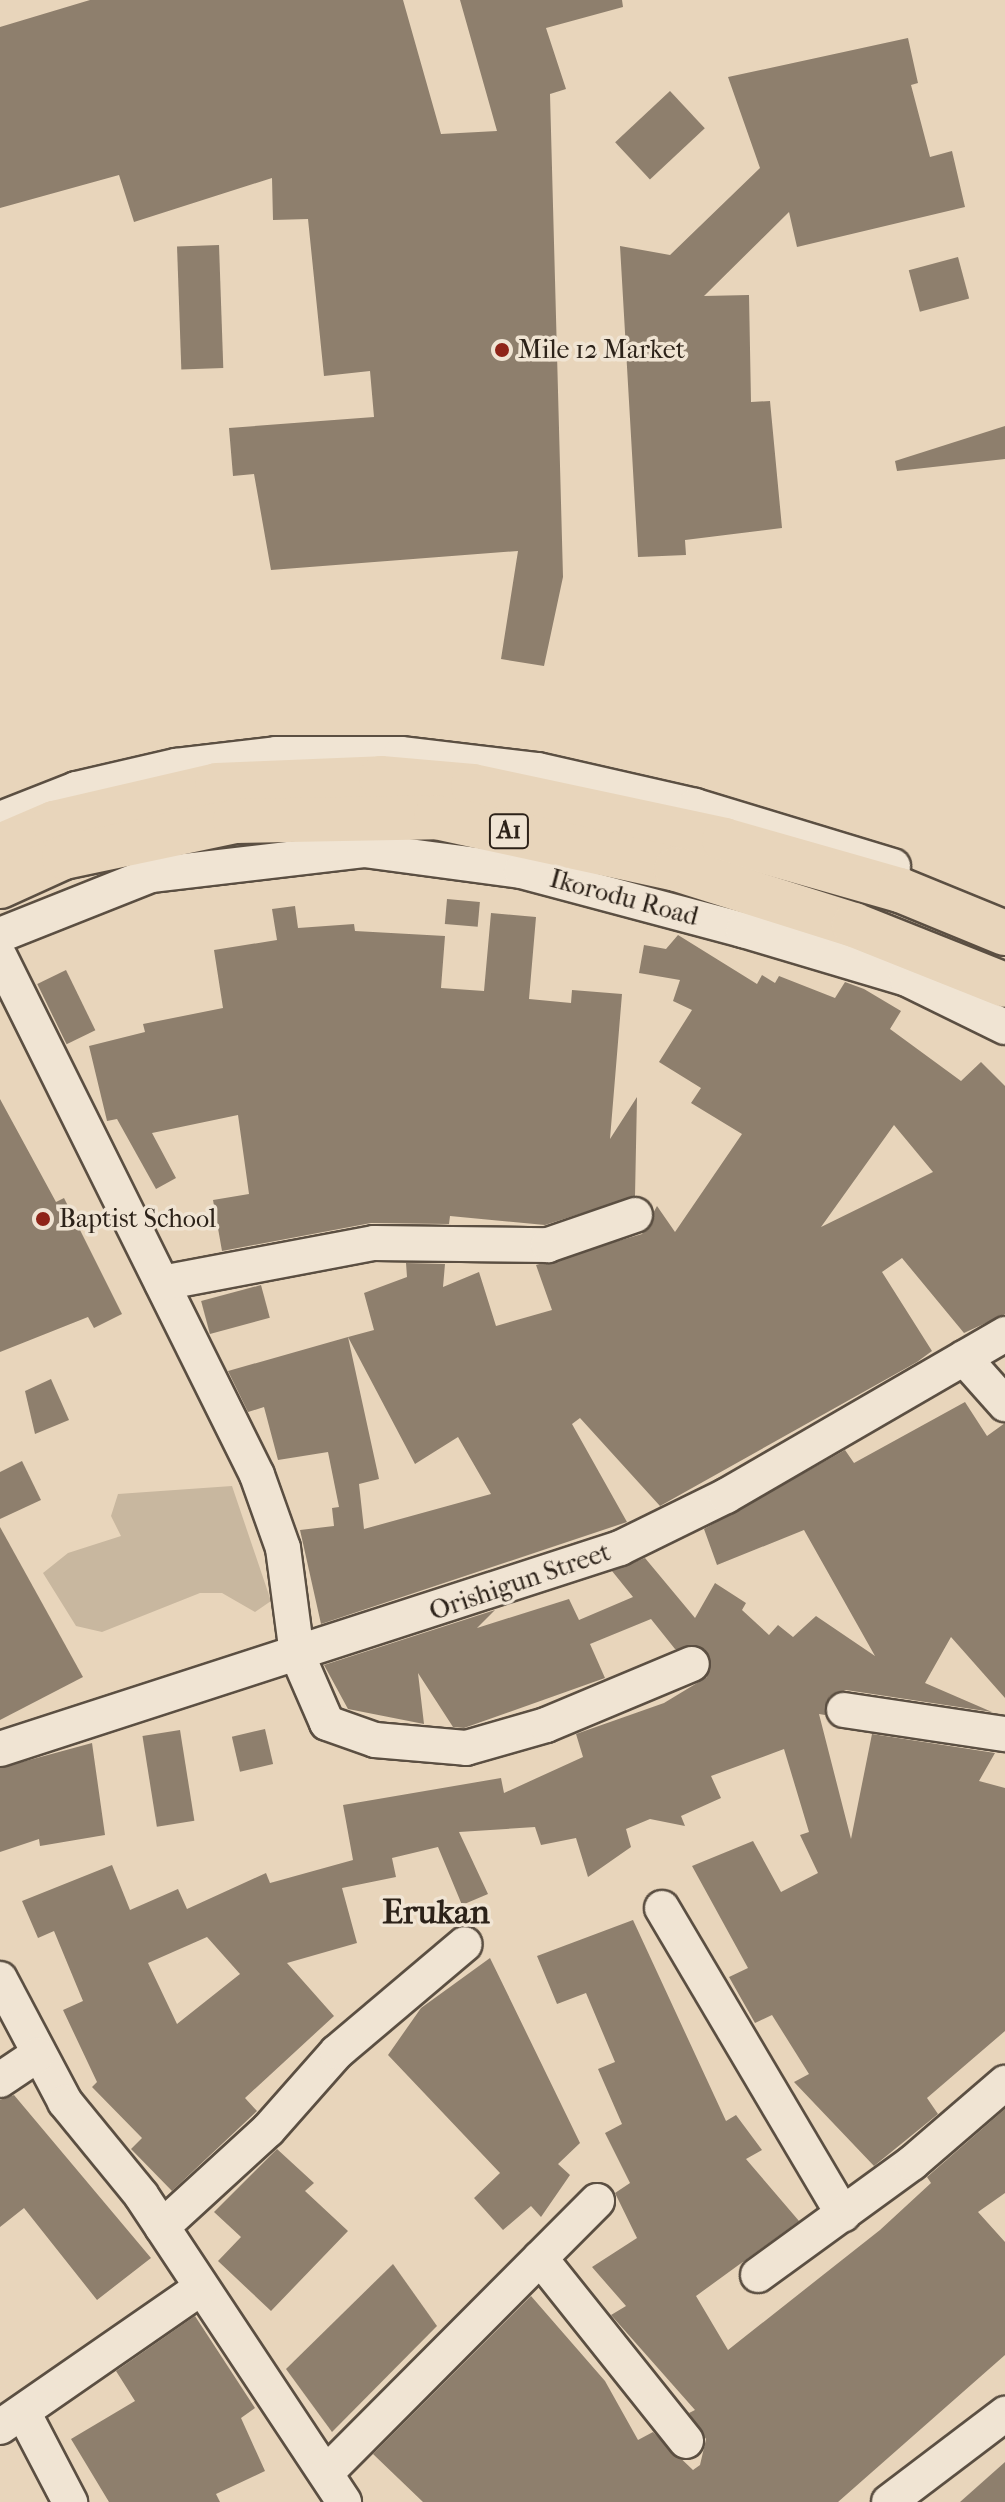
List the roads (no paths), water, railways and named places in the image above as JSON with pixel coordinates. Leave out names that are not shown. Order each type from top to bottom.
[{"type":"highway","name":"A1","points":[[0,846],[54,823],[217,785],[353,778],[473,786],[724,840],[900,890],[1005,933]]},
{"type":"highway","name":"Ikorodu Road","points":[[0,886],[64,857],[235,821],[436,817],[676,869],[854,925],[1005,985]]},
{"type":"street","points":[[0,819],[76,789],[176,766],[276,754],[401,754],[538,770],[695,806],[901,868],[1005,910]]},
{"type":"street","name":"Ikorodu Road","points":[[0,935],[151,875],[364,850],[521,871],[743,930],[907,979],[1005,1027]]},
{"type":"street","points":[[0,957],[270,1507],[297,1654],[327,1723],[429,1748],[466,1748],[546,1725],[692,1664]]},
{"type":"street","points":[[162,1283],[374,1243],[548,1245],[635,1215]]},
{"type":"street","name":"Orishigun Street","points":[[0,1749],[297,1654],[659,1531],[1005,1334]]},
{"type":"street","points":[[964,1358],[1005,1404]]},
{"type":"street","points":[[844,1710],[1005,1734]]},
{"type":"street","points":[[662,1908],[843,2214]]},
{"type":"street","points":[[162,2227],[268,2130],[348,2043],[465,1944]]},
{"type":"street","points":[[0,1979],[37,2055],[162,2227],[199,2289],[344,2502]]},
{"type":"street","points":[[0,2080],[37,2055]]},
{"type":"street","points":[[758,2275],[843,2214],[1005,2083]]},
{"type":"street","points":[[326,2473],[597,2201]]},
{"type":"street","points":[[540,2258],[686,2441]]},
{"type":"street","points":[[70,2502],[11,2419],[199,2289]]},
{"type":"street","points":[[889,2502],[1005,2414]]},
{"type":"place","name":"Mile 12 Market","points":[[502,350]]},
{"type":"place","name":"Baptist School","points":[[43,1219]]},
{"type":"district","name":"Erukan","points":[[436,1913]]}]
